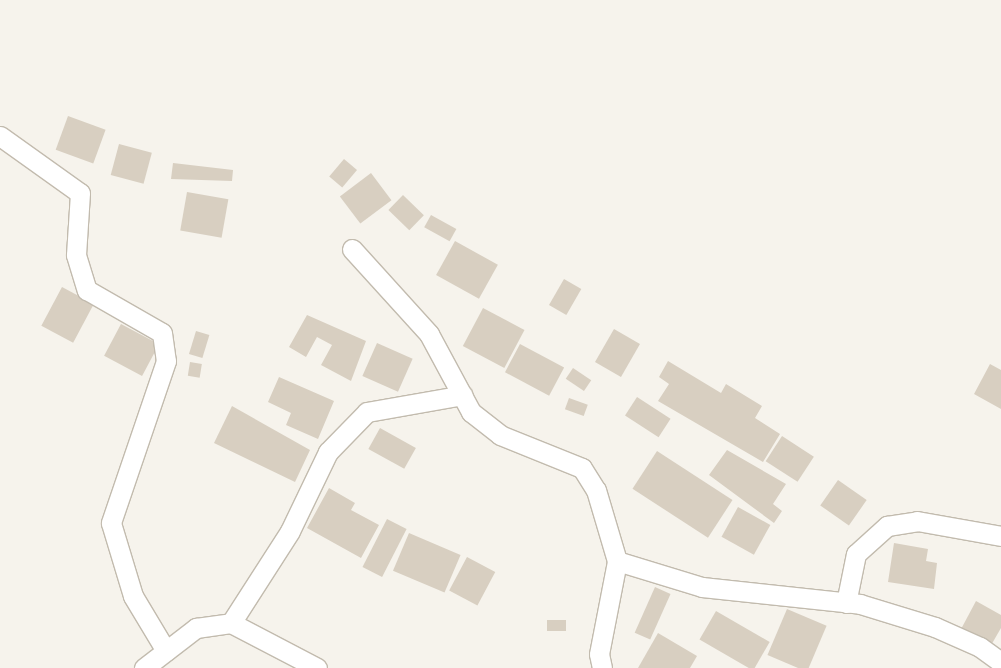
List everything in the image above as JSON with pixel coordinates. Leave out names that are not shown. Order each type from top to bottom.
[{"type":"street","points":[[0,136],[80,193],[76,255],[87,290],[162,334],[166,361],[111,523],[133,596],[166,651]]},
{"type":"street","points":[[352,249],[429,334],[471,412],[500,435],[582,468],[596,490],[617,561],[599,654],[602,668]]},
{"type":"street","points":[[231,622],[290,531],[328,452],[367,412],[463,395]]},
{"type":"street","points":[[846,603],[856,554],[887,526],[917,521],[1001,536]]},
{"type":"street","points":[[617,561],[702,587],[846,603],[935,627],[980,647],[1001,662]]},
{"type":"street","points":[[144,668],[196,628],[231,622],[318,668]]},
{"type":"building","points":[[68,116],[106,130],[93,164],[56,150]]},
{"type":"building","points":[[119,144],[152,153],[144,184],[111,175]]},
{"type":"building","points":[[344,159],[357,170],[342,188],[329,177]]},
{"type":"building","points":[[173,163],[233,170],[232,181],[171,179]]},
{"type":"building","points":[[371,173],[391,200],[360,224],[340,196]]},
{"type":"building","points":[[187,192],[228,199],[222,238],[180,230]]},
{"type":"building","points":[[403,195],[424,215],[409,230],[388,210]]},
{"type":"building","points":[[431,215],[456,229],[450,241],[424,227]]},
{"type":"building","points":[[455,241],[498,265],[479,299],[436,275]]},
{"type":"building","points":[[564,279],[581,289],[566,315],[549,305]]},
{"type":"building","points":[[62,287],[94,304],[73,343],[41,326]]},
{"type":"building","points":[[483,308],[524,330],[504,368],[463,346]]},
{"type":"building","points":[[307,315],[366,341],[351,381],[321,365],[332,345],[317,337],[306,357],[289,347]]},
{"type":"building","points":[[121,324],[159,344],[142,376],[104,356]]},
{"type":"building","points":[[614,329],[640,344],[621,377],[595,362]]},
{"type":"building","points":[[196,331],[209,335],[202,358],[189,354]]},
{"type":"building","points":[[377,343],[413,359],[398,392],[362,376]]},
{"type":"building","points":[[520,344],[564,367],[549,396],[505,372]]},
{"type":"building","points":[[668,361],[721,393],[726,384],[762,406],[755,418],[780,434],[763,462],[658,401],[669,384],[659,377]]},
{"type":"building","points":[[190,362],[202,364],[200,378],[188,376]]},
{"type":"building","points":[[990,364],[1001,370],[1001,409],[974,394]]},
{"type":"building","points":[[573,368],[591,380],[584,391],[566,379]]},
{"type":"building","points":[[279,377],[334,401],[318,439],[286,425],[291,413],[268,402]]},
{"type":"building","points":[[637,397],[671,419],[659,437],[625,415]]},
{"type":"building","points":[[569,398],[588,405],[584,416],[565,409]]},
{"type":"building","points":[[232,406],[310,450],[295,482],[214,443]]},
{"type":"building","points":[[380,428],[416,448],[404,469],[368,449]]},
{"type":"building","points":[[782,436],[814,457],[798,482],[766,461]]},
{"type":"building","points":[[727,450],[786,484],[773,504],[782,511],[774,523],[709,475]]},
{"type":"building","points":[[657,451],[732,500],[708,538],[632,489]]},
{"type":"building","points":[[838,480],[867,500],[849,525],[820,505]]},
{"type":"building","points":[[329,488],[355,503],[351,510],[379,525],[361,558],[307,528]]},
{"type":"building","points":[[738,507],[770,525],[754,555],[722,537]]},
{"type":"building","points":[[387,519],[407,529],[382,577],[362,567]]},
{"type":"building","points":[[409,533],[461,555],[445,593],[393,571]]},
{"type":"building","points":[[894,543],[928,549],[926,561],[937,563],[934,589],[888,582]]},
{"type":"building","points":[[467,557],[495,572],[477,606],[449,591]]},
{"type":"building","points":[[655,587],[671,594],[650,640],[635,633]]},
{"type":"building","points":[[976,601],[1001,615],[1001,628],[990,647],[960,631]]},
{"type":"building","points":[[787,609],[827,626],[809,668],[798,668],[767,655]]},
{"type":"building","points":[[716,611],[770,642],[755,668],[749,668],[700,640]]},
{"type":"building","points":[[547,620],[566,620],[566,631],[547,631]]},
{"type":"building","points":[[658,633],[697,656],[690,668],[638,668]]}]
